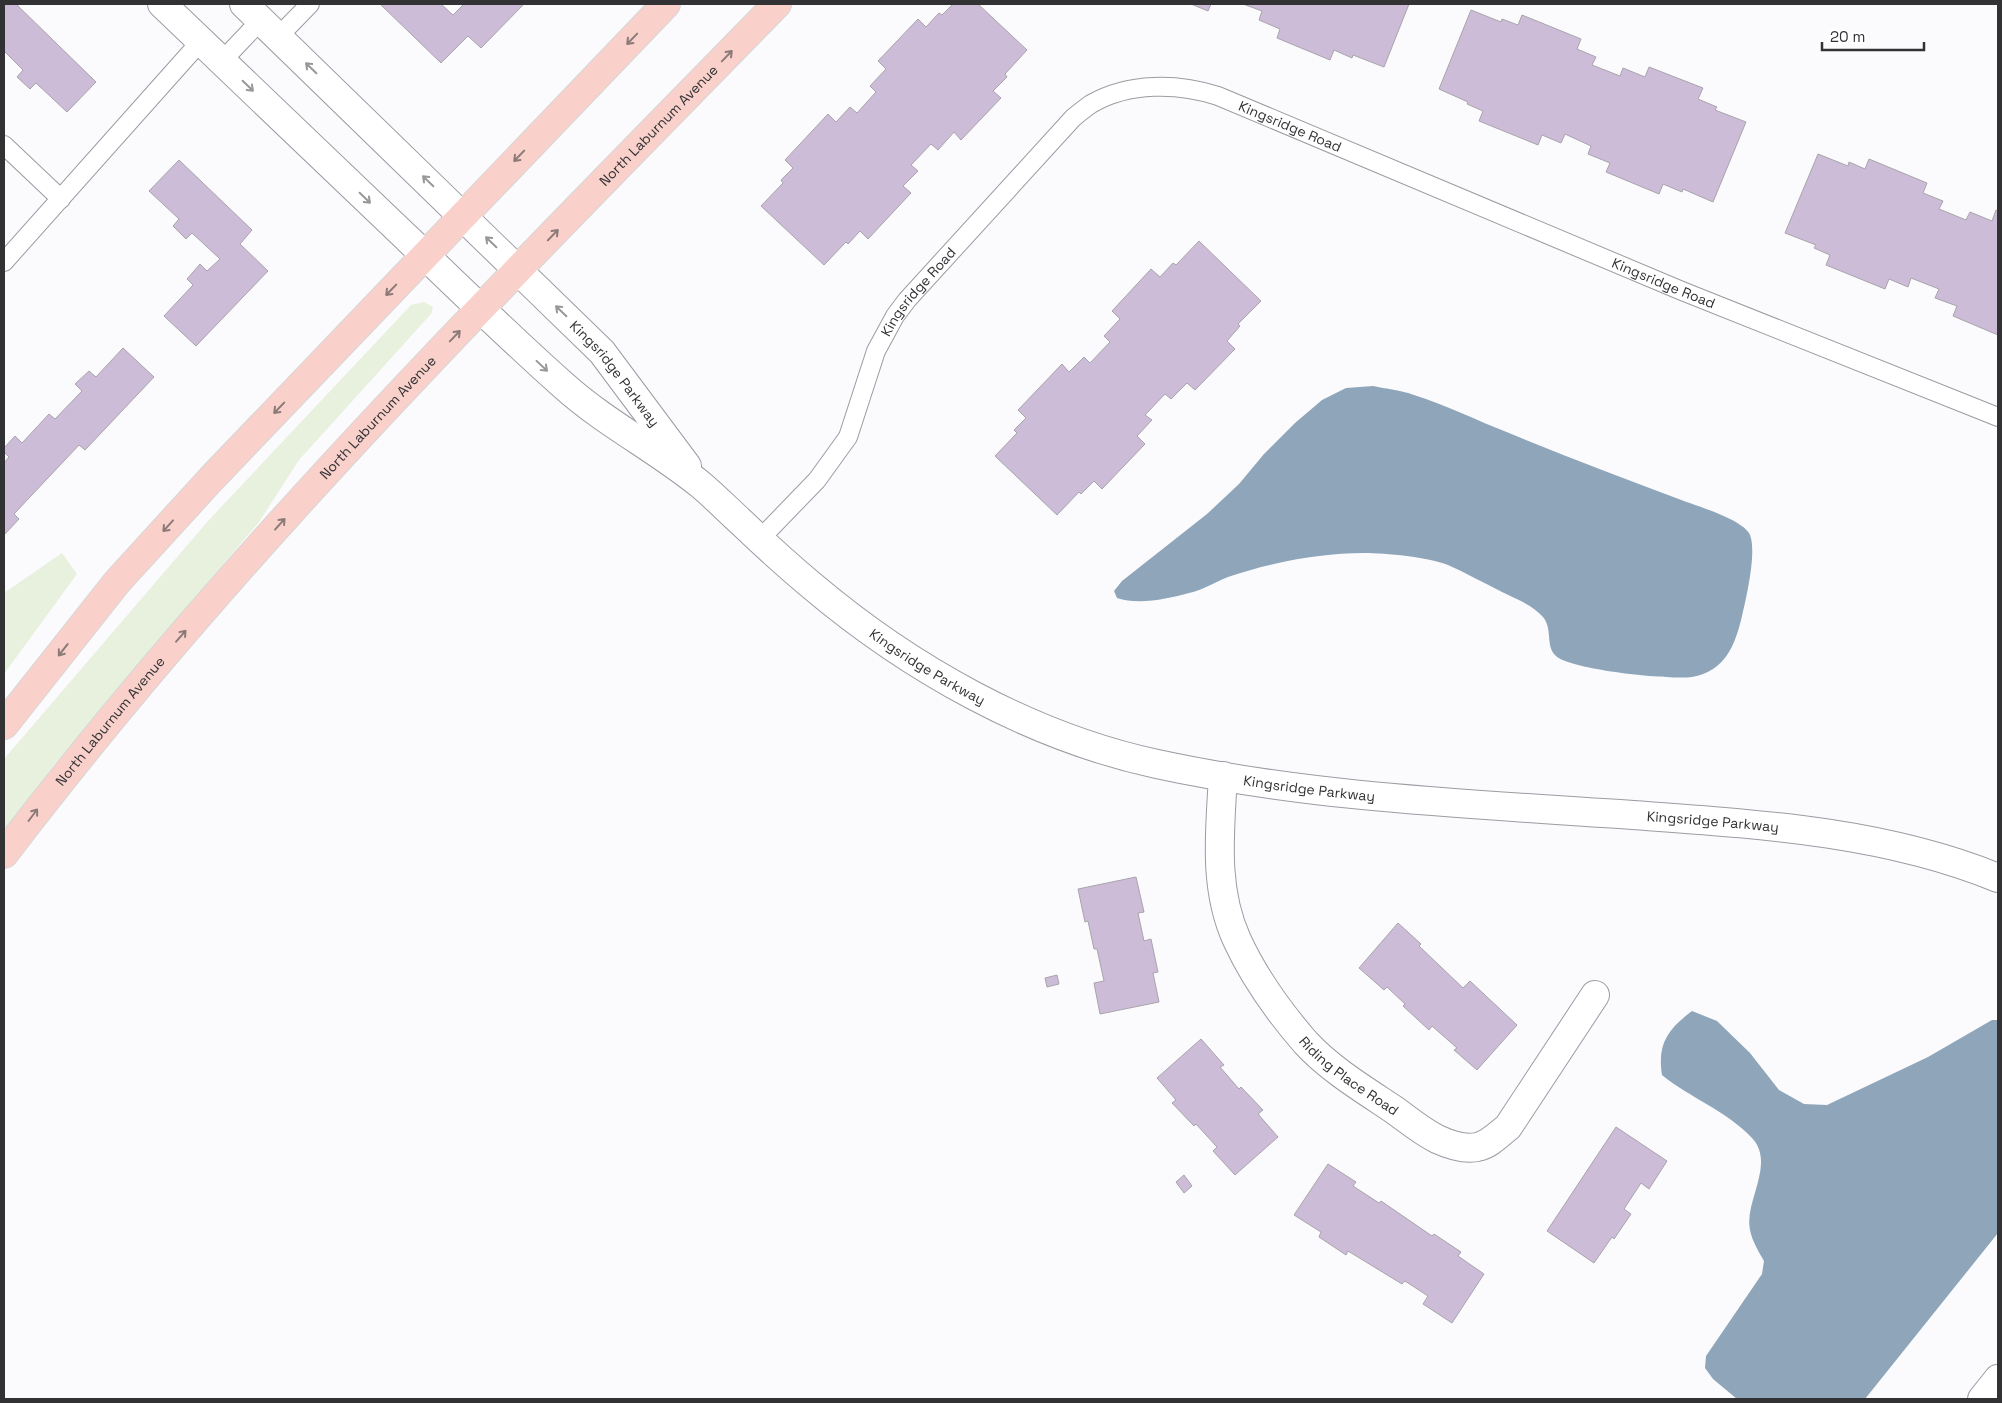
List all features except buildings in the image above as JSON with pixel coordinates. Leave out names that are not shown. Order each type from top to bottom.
[{"type":"main road","points":[[4,725],[118,582],[211,479],[666,4]]},
{"type":"main road","name":"North Laburnum Avenue","points":[[4,854],[128,696],[225,585],[378,418],[518,270],[777,4]]},
{"type":"street","name":"Kingsridge Parkway","points":[[162,4],[567,389],[701,485],[759,540],[868,631],[921,666],[989,704],[1057,733],[1109,752],[1158,764],[1223,776],[1314,790],[1411,800],[1761,824],[1867,840],[1966,864],[1998,878]]},
{"type":"street","name":"Kingsridge Parkway","points":[[261,20],[602,352],[701,485]]},
{"type":"street","name":"Riding Place Road","points":[[1223,776],[1219,864],[1221,888],[1227,914],[1236,939],[1250,964],[1289,1022],[1327,1062],[1436,1138],[1456,1146],[1477,1147],[1494,1139],[1508,1126],[1595,995]]},
{"type":"street","points":[[1982,1399],[1998,1379]]},
{"type":"lane","points":[[222,61],[261,20],[310,4]]},
{"type":"lane","points":[[4,262],[201,41]]},
{"type":"lane","name":"Kingsridge Road","points":[[759,540],[817,480],[848,437],[876,352],[895,316],[907,300],[1073,118],[1091,104],[1139,88],[1170,86],[1195,88],[1218,96],[1682,291],[1998,418]]},
{"type":"lane","points":[[4,145],[61,200]]},
{"type":"green space","points":[[424,302],[433,307],[431,314],[299,460],[259,522],[54,765],[4,831],[4,759],[208,521],[411,305]]},
{"type":"green space","points":[[62,553],[77,574],[4,674],[4,593]]},
{"type":"water","points":[[1373,386],[1404,392],[1438,403],[1553,451],[1719,514],[1744,528],[1749,533],[1751,540],[1752,561],[1739,627],[1727,656],[1713,669],[1703,674],[1680,678],[1621,673],[1580,666],[1556,656],[1551,647],[1546,622],[1539,613],[1529,606],[1448,565],[1430,560],[1395,555],[1353,553],[1308,557],[1251,570],[1228,577],[1199,590],[1172,597],[1143,601],[1117,598],[1114,591],[1122,581],[1207,514],[1239,484],[1264,454],[1295,423],[1322,400],[1346,388]]},
{"type":"water","points":[[1692,1011],[1717,1021],[1750,1053],[1779,1090],[1804,1104],[1827,1105],[1928,1057],[1992,1020],[1998,1020],[1998,1233],[1865,1399],[1737,1399],[1713,1379],[1705,1368],[1706,1356],[1762,1274],[1764,1261],[1752,1238],[1749,1219],[1758,1183],[1761,1159],[1759,1148],[1742,1128],[1662,1075],[1661,1054],[1666,1038],[1676,1024]]}]
